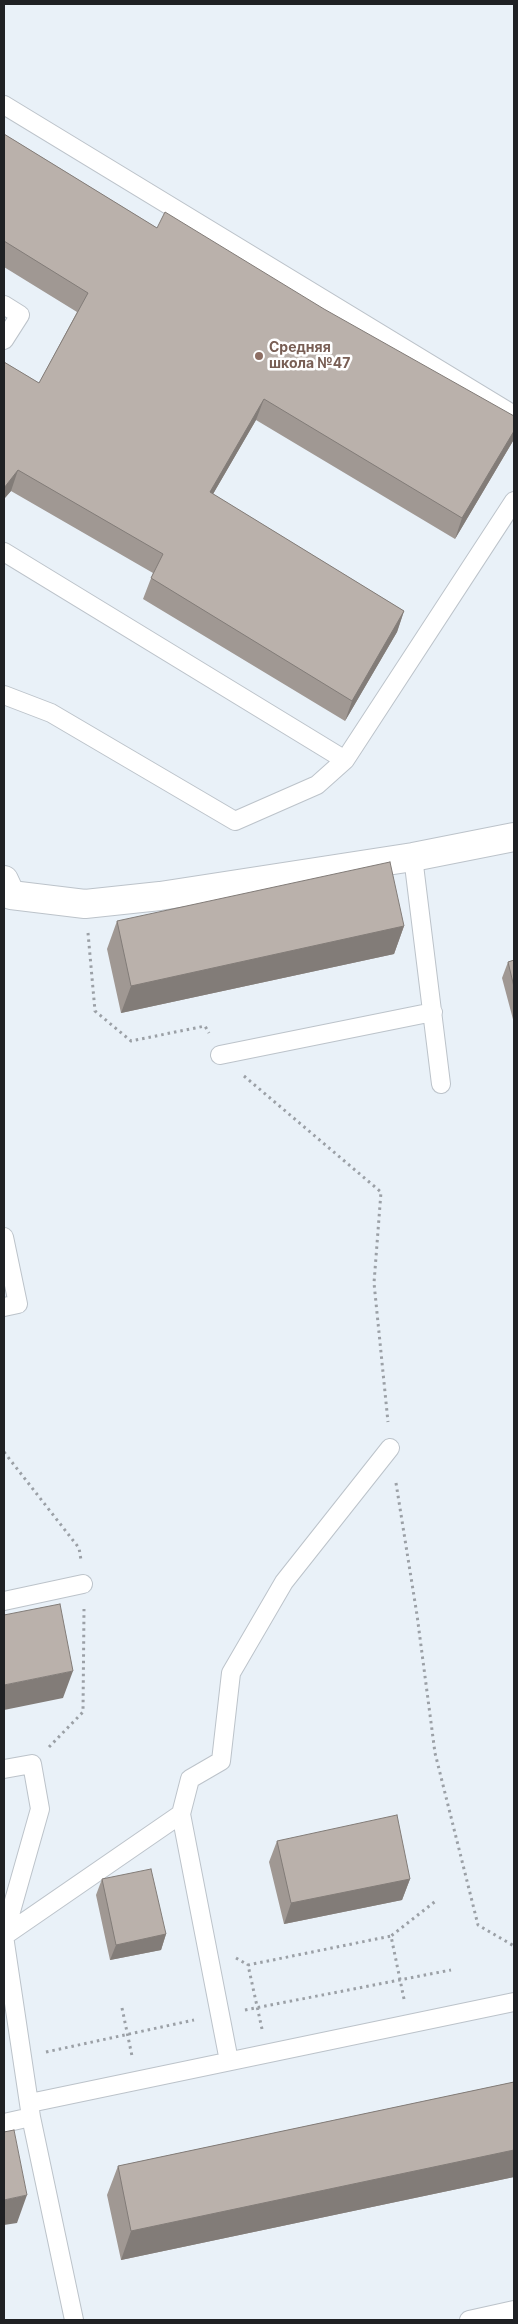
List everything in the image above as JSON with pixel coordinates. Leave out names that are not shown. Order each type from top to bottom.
[{"type":"street","points":[[6,893],[85,904],[160,896],[414,857],[514,837]]},
{"type":"lane","points":[[4,105],[514,415]]},
{"type":"lane","points":[[4,305],[20,314],[4,340]]},
{"type":"lane","points":[[4,695],[51,713],[235,821],[317,785],[345,760],[514,501]]},
{"type":"lane","points":[[4,552],[345,760]]},
{"type":"lane","points":[[414,857],[441,1084]]},
{"type":"lane","points":[[220,1056],[433,1012]]},
{"type":"lane","points":[[4,1237],[18,1304],[4,1307]]},
{"type":"lane","points":[[229,2061],[181,1814],[190,1779],[221,1761],[231,1673],[284,1582],[390,1448]]},
{"type":"lane","points":[[4,1601],[83,1584]]},
{"type":"lane","points":[[4,1769],[32,1764],[40,1809],[4,1936],[24,2057],[30,2110],[74,2320]]},
{"type":"lane","points":[[4,1936],[181,1814]]},
{"type":"lane","points":[[4,2123],[30,2110],[137,2081],[514,2002]]},
{"type":"lane","points":[[469,2320],[514,2310]]},
{"type":"path","points":[[85,904],[95,1011],[131,1041],[205,1026],[220,1056],[381,1192],[374,1283],[390,1448],[417,1615],[435,1753],[478,1925],[514,1946]]},
{"type":"path","points":[[267,2054],[248,1965],[391,1936],[437,1900]]},
{"type":"path","points":[[391,1936],[409,2024]]},
{"type":"path","points":[[24,2057],[220,2015],[451,1970]]},
{"type":"path","points":[[122,2008],[137,2081]]},
{"type":"building","name":"Средняя школа №47","points":[[4,134],[157,228],[165,212],[324,309],[514,416],[514,431],[462,518],[264,399],[210,492],[404,611],[352,701],[151,578],[163,554],[18,470],[4,488],[4,362],[39,383],[88,293],[4,241]]},
{"type":"building","points":[[390,862],[404,926],[131,986],[117,921]]},
{"type":"building","points":[[514,960],[514,987],[508,962]]},
{"type":"building","points":[[60,1604],[73,1671],[4,1685],[4,1615]]},
{"type":"building","points":[[397,1815],[410,1879],[291,1903],[277,1841]]},
{"type":"building","points":[[151,1869],[166,1934],[116,1945],[102,1879]]},
{"type":"building","points":[[514,2082],[514,2150],[131,2231],[118,2166]]},
{"type":"building","points":[[14,2130],[27,2195],[4,2200],[4,2132]]},
{"type":"place","name":"Средняя школа №47","points":[[259,356]]}]
